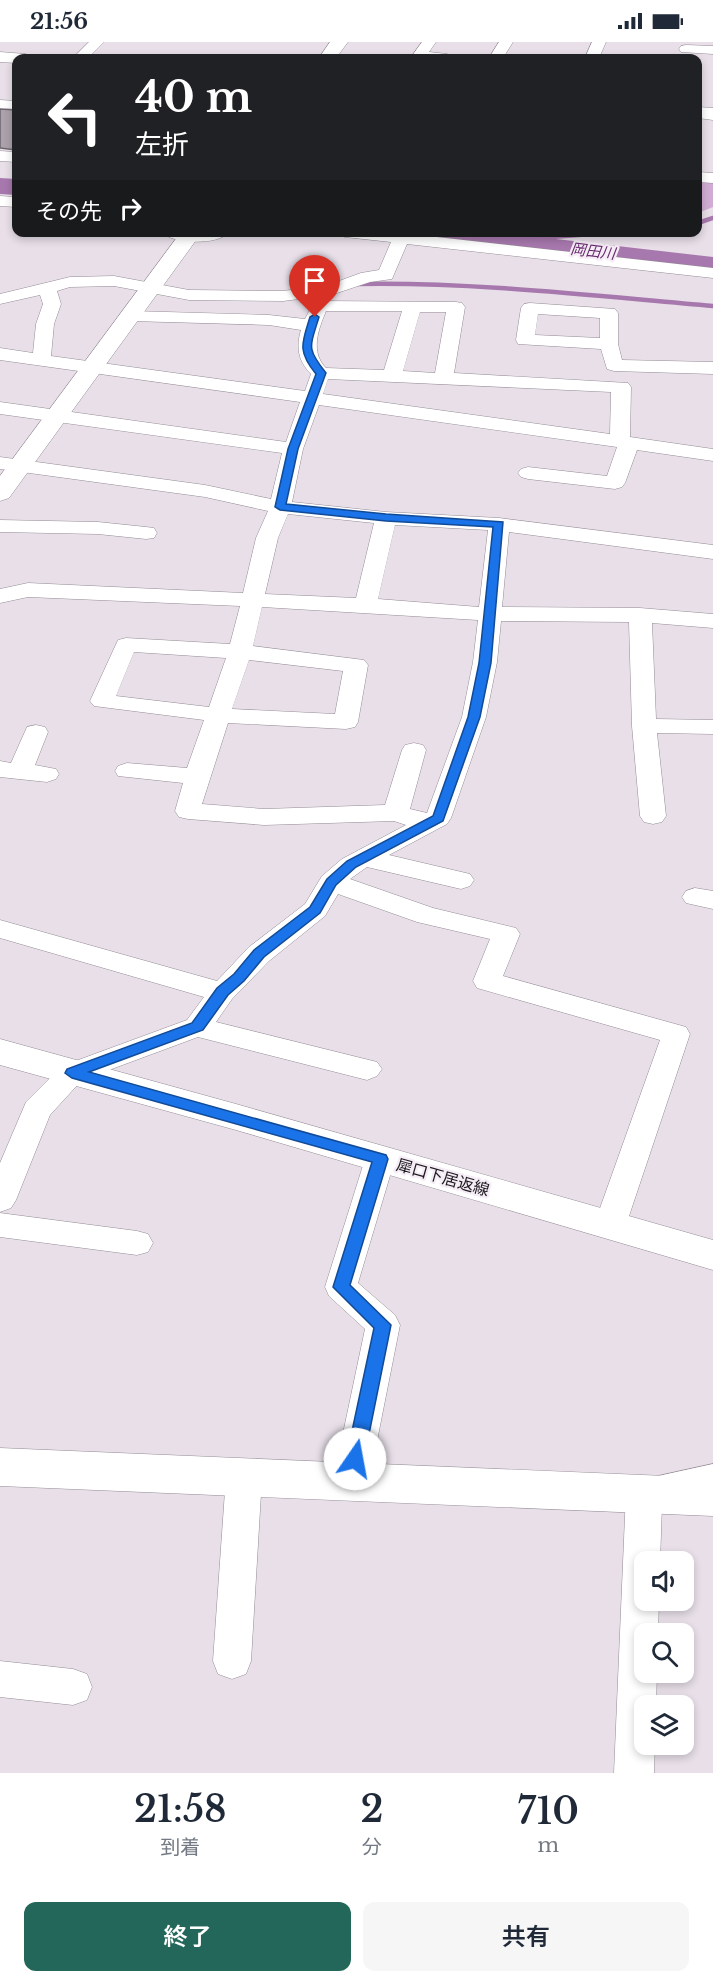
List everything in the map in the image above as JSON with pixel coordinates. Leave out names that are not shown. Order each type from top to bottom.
[{"type":"street","points":[[84,54],[97,42]]},
{"type":"street","points":[[685,50],[713,50]]},
{"type":"street","points":[[0,492],[10,464],[57,416],[150,290],[181,237]]},
{"type":"street","points":[[392,237],[713,273]]},
{"type":"street","points":[[0,299],[70,282],[114,281],[150,290],[230,297],[283,296],[331,290],[368,277],[386,274],[401,238]]},
{"type":"street","points":[[41,360],[46,329],[44,320],[52,304],[47,288]]},
{"type":"street","points":[[331,290],[310,325],[306,345],[309,359],[321,373],[621,387],[625,442],[615,483],[528,473]]},
{"type":"street","points":[[320,306],[456,307],[444,378]]},
{"type":"street","points":[[392,375],[413,306]]},
{"type":"street","points":[[131,316],[269,320],[281,324],[310,325]]},
{"type":"street","points":[[609,344],[615,365],[713,368]]},
{"type":"street","points":[[0,354],[713,455]]},
{"type":"street","points":[[321,373],[293,449],[280,507],[267,538],[240,652],[196,776],[188,811],[264,817],[396,813],[427,823]]},
{"type":"street","points":[[0,408],[293,449]]},
{"type":"street","points":[[10,464],[205,491],[280,507],[386,518],[499,524],[713,552]]},
{"type":"street","points":[[364,605],[386,518]]},
{"type":"street","points":[[198,1027],[222,992],[259,954],[315,910],[331,882],[351,864],[438,818],[474,717],[485,663],[499,524]]},
{"type":"street","points":[[0,526],[98,528],[146,533]]},
{"type":"street","points":[[0,596],[28,590],[253,599],[489,614],[640,615],[713,621]]},
{"type":"street","points":[[640,615],[644,726],[653,816]]},
{"type":"street","points":[[126,645],[240,652],[356,665],[346,722],[219,715],[102,700],[126,645]]},
{"type":"street","points":[[644,726],[713,727]]},
{"type":"street","points":[[36,732],[10,770],[47,774]]},
{"type":"street","points":[[396,813],[414,750]]},
{"type":"street","points":[[127,771],[196,776]]},
{"type":"street","points":[[364,858],[461,880]]},
{"type":"street","points":[[331,882],[427,916],[506,934],[487,981],[676,1034],[610,1225]]},
{"type":"street","points":[[0,929],[222,992]]},
{"type":"street","points":[[0,1200],[37,1110],[72,1073],[198,1027],[338,1050],[367,1069]]},
{"type":"street","name":"犀口下居返線","points":[[0,1052],[713,1255]]},
{"type":"street","points":[[351,1481],[382,1325],[341,1287],[380,1159]]},
{"type":"street","points":[[0,1225],[137,1244]]},
{"type":"street","points":[[0,1467],[713,1497]]},
{"type":"street","points":[[232,1661],[244,1477]]},
{"type":"street","points":[[645,1493],[713,1479]]},
{"type":"street","points":[[633,1773],[645,1493]]},
{"type":"street","points":[[0,1679],[73,1687]]},
{"type":"shaded area","points":[[702,179],[713,180],[713,207],[702,211]]},
{"type":"building","points":[[0,109],[12,110],[12,150],[0,148]]},
{"type":"waterway","name":"岡田川","points":[[0,186],[12,187]]},
{"type":"waterway","points":[[702,222],[713,218]]},
{"type":"waterway","name":"岡田川","points":[[471,237],[713,265]]},
{"type":"waterway","points":[[498,241],[552,237]]},
{"type":"waterway","points":[[358,284],[491,287],[713,306]]},
{"type":"route","points":[[315,317],[310,325],[306,345],[309,359],[315,369],[321,373],[293,449],[280,507],[386,518],[499,524],[485,663],[474,717],[438,818],[351,864],[331,882],[315,910],[259,954],[222,992],[198,1027],[72,1073],[380,1159],[341,1287],[382,1325],[355,1459]]}]
